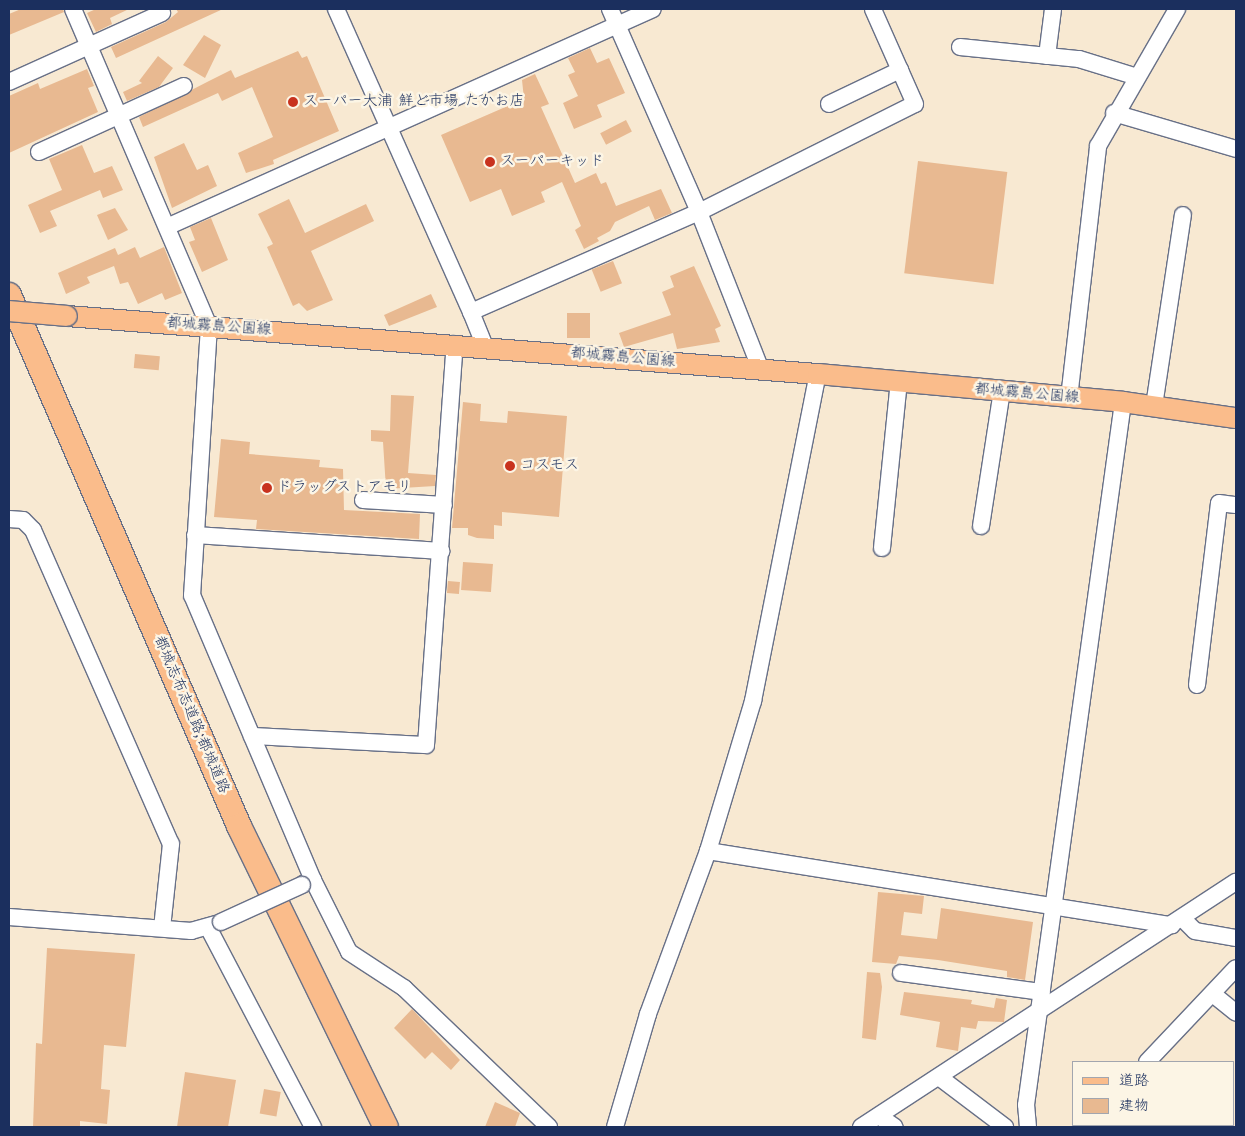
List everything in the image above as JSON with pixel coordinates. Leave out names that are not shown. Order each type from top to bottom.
[{"type":"highway","name":"都城志布志道路;都城道路","points":[[9,296],[239,826],[386,1127]]},
{"type":"main road","name":"都城霧島公園線","points":[[9,311],[485,346],[818,374],[1123,402],[1236,418]]},
{"type":"street","points":[[74,9],[169,226],[209,326],[195,535],[194,603],[252,736],[307,882],[350,952],[404,988],[549,1127]]},
{"type":"street","points":[[336,9],[485,346]]},
{"type":"street","points":[[610,9],[699,212],[761,370]]},
{"type":"street","points":[[169,226],[653,9]]},
{"type":"street","points":[[471,312],[699,212],[915,104],[873,9]]},
{"type":"street","points":[[1047,56],[1053,9]]},
{"type":"street","points":[[1069,398],[1092,167],[1114,113],[1134,76],[1177,9]]},
{"type":"street","points":[[9,82],[162,13]]},
{"type":"street","points":[[960,47],[1079,59],[1134,76]]},
{"type":"street","points":[[829,104],[900,70]]},
{"type":"street","points":[[39,152],[184,86]]},
{"type":"street","points":[[1114,113],[1236,149]]},
{"type":"street","points":[[1154,406],[1182,215]]},
{"type":"street","points":[[252,736],[426,745],[455,344]]},
{"type":"street","points":[[615,1127],[648,1014],[708,851],[753,701],[818,374]]},
{"type":"street","points":[[882,548],[899,382]]},
{"type":"street","points":[[981,526],[1002,391]]},
{"type":"street","points":[[1028,1127],[1026,1105],[1123,402]]},
{"type":"street","points":[[363,500],[444,505]]},
{"type":"street","points":[[1197,685],[1219,503],[1236,505]]},
{"type":"street","points":[[9,519],[23,520],[33,530],[171,844],[162,928]]},
{"type":"street","points":[[195,535],[441,551]]},
{"type":"street","points":[[708,851],[1053,906],[1177,922],[1196,931],[1236,938]]},
{"type":"street","points":[[861,1127],[1177,922],[1236,879]]},
{"type":"street","points":[[9,917],[162,928],[214,924],[307,882]]},
{"type":"street","points":[[214,924],[313,1127]]},
{"type":"street","points":[[1148,1061],[1214,995],[1236,968]]},
{"type":"street","points":[[901,972],[1042,992]]},
{"type":"street","points":[[1214,995],[1236,1013]]},
{"type":"street","points":[[939,1077],[1005,1127]]},
{"type":"street","points":[[879,1116],[894,1127]]},
{"type":"building","points":[[21,9],[63,9],[64,12],[9,35],[9,14]]},
{"type":"building","points":[[96,9],[129,9],[110,18],[112,24],[96,32],[87,13]]},
{"type":"building","points":[[176,9],[223,9],[116,58],[111,47],[166,22],[178,12]]},
{"type":"building","points":[[204,35],[221,45],[205,78],[183,65]]},
{"type":"building","points":[[590,48],[597,63],[609,58],[625,93],[597,105],[602,117],[574,129],[563,103],[578,96],[568,75],[575,72],[568,58]]},
{"type":"building","name":"スーパー大浦 鮮ど市場 たかお店","points":[[298,51],[302,58],[307,56],[339,131],[273,160],[274,164],[246,173],[238,153],[273,137],[252,87],[222,101],[218,93],[143,127],[139,117],[231,70],[235,78]]},
{"type":"building","points":[[158,56],[173,68],[159,87],[127,101],[123,92],[142,83],[139,81]]},
{"type":"building","points":[[87,69],[94,86],[88,88],[98,112],[9,153],[9,96],[38,83],[40,89]]},
{"type":"building","points":[[535,74],[549,104],[541,107],[575,183],[596,173],[601,184],[606,182],[616,206],[661,189],[672,213],[655,220],[649,206],[615,222],[610,231],[597,238],[599,241],[584,249],[575,230],[581,226],[562,182],[541,192],[545,202],[512,216],[501,189],[470,202],[441,135],[524,99],[522,80]]},
{"type":"building","points":[[626,120],[632,132],[606,145],[600,133]]},
{"type":"building","points":[[184,143],[197,170],[208,165],[217,186],[172,208],[154,157]]},
{"type":"building","points":[[82,145],[94,173],[112,166],[123,190],[103,198],[100,190],[50,211],[57,226],[40,233],[28,205],[62,190],[49,159]]},
{"type":"building","points":[[918,161],[1007,172],[994,284],[904,273]]},
{"type":"building","points":[[289,199],[305,233],[366,204],[374,221],[311,251],[333,300],[307,311],[299,303],[293,306],[267,247],[273,244],[258,214]]},
{"type":"building","points":[[115,208],[128,230],[108,240],[97,215]]},
{"type":"building","points":[[211,218],[228,260],[202,272],[189,242],[195,240],[190,227]]},
{"type":"building","points":[[135,247],[140,258],[164,247],[182,293],[165,300],[162,293],[138,304],[128,282],[120,284],[114,266],[87,277],[90,283],[66,294],[58,273],[115,248],[118,255]]},
{"type":"building","points":[[613,261],[622,283],[601,292],[592,270]]},
{"type":"building","points":[[694,266],[721,326],[715,329],[720,342],[677,349],[673,333],[624,347],[619,333],[671,315],[662,292],[674,287],[670,276]]},
{"type":"building","points":[[431,294],[437,307],[389,326],[384,315]]},
{"type":"building","points":[[567,313],[590,313],[590,338],[567,338]]},
{"type":"building","points":[[135,354],[160,356],[159,370],[134,368]]},
{"type":"building","points":[[391,395],[414,396],[408,473],[436,475],[435,486],[386,489],[383,442],[371,441],[371,430],[390,431]]},
{"type":"building","name":"コスモス","points":[[463,402],[481,404],[480,421],[507,423],[508,411],[567,416],[559,517],[502,512],[502,526],[494,525],[494,539],[477,538],[468,535],[468,528],[452,528]]},
{"type":"building","name":"ドラッグストアモリ","points":[[221,439],[250,442],[249,454],[320,460],[319,467],[343,469],[344,510],[420,514],[419,539],[256,529],[257,520],[214,517]]},
{"type":"building","points":[[463,562],[493,564],[491,592],[461,590]]},
{"type":"building","points":[[448,581],[460,582],[459,594],[447,593]]},
{"type":"building","points":[[878,892],[924,896],[922,914],[904,912],[901,935],[937,939],[941,908],[1033,922],[1025,980],[1007,977],[1007,971],[938,960],[899,956],[896,964],[872,962]]},
{"type":"building","points":[[47,948],[135,954],[126,1047],[104,1045],[101,1089],[110,1090],[107,1124],[80,1121],[80,1127],[33,1127],[36,1043],[42,1044]]},
{"type":"building","points":[[867,972],[880,973],[882,987],[876,1040],[862,1038]]},
{"type":"building","points":[[904,992],[972,1000],[971,1004],[994,1008],[996,998],[1007,1000],[1004,1022],[978,1021],[976,1029],[961,1027],[958,1051],[936,1047],[940,1022],[900,1015]]},
{"type":"building","points":[[412,1009],[460,1060],[451,1070],[432,1052],[425,1059],[394,1028]]},
{"type":"building","points":[[185,1072],[236,1080],[228,1127],[177,1127]]},
{"type":"building","points":[[264,1089],[281,1092],[276,1117],[260,1114]]},
{"type":"building","points":[[495,1102],[520,1113],[515,1127],[485,1127]]},
{"type":"place","name":"スーパー大浦 鮮ど市場 たかお店","points":[[293,102]]},
{"type":"place","name":"スーパーキッド","points":[[490,162]]},
{"type":"place","name":"コスモス","points":[[510,466]]},
{"type":"place","name":"ドラッグストアモリ","points":[[267,488]]}]
